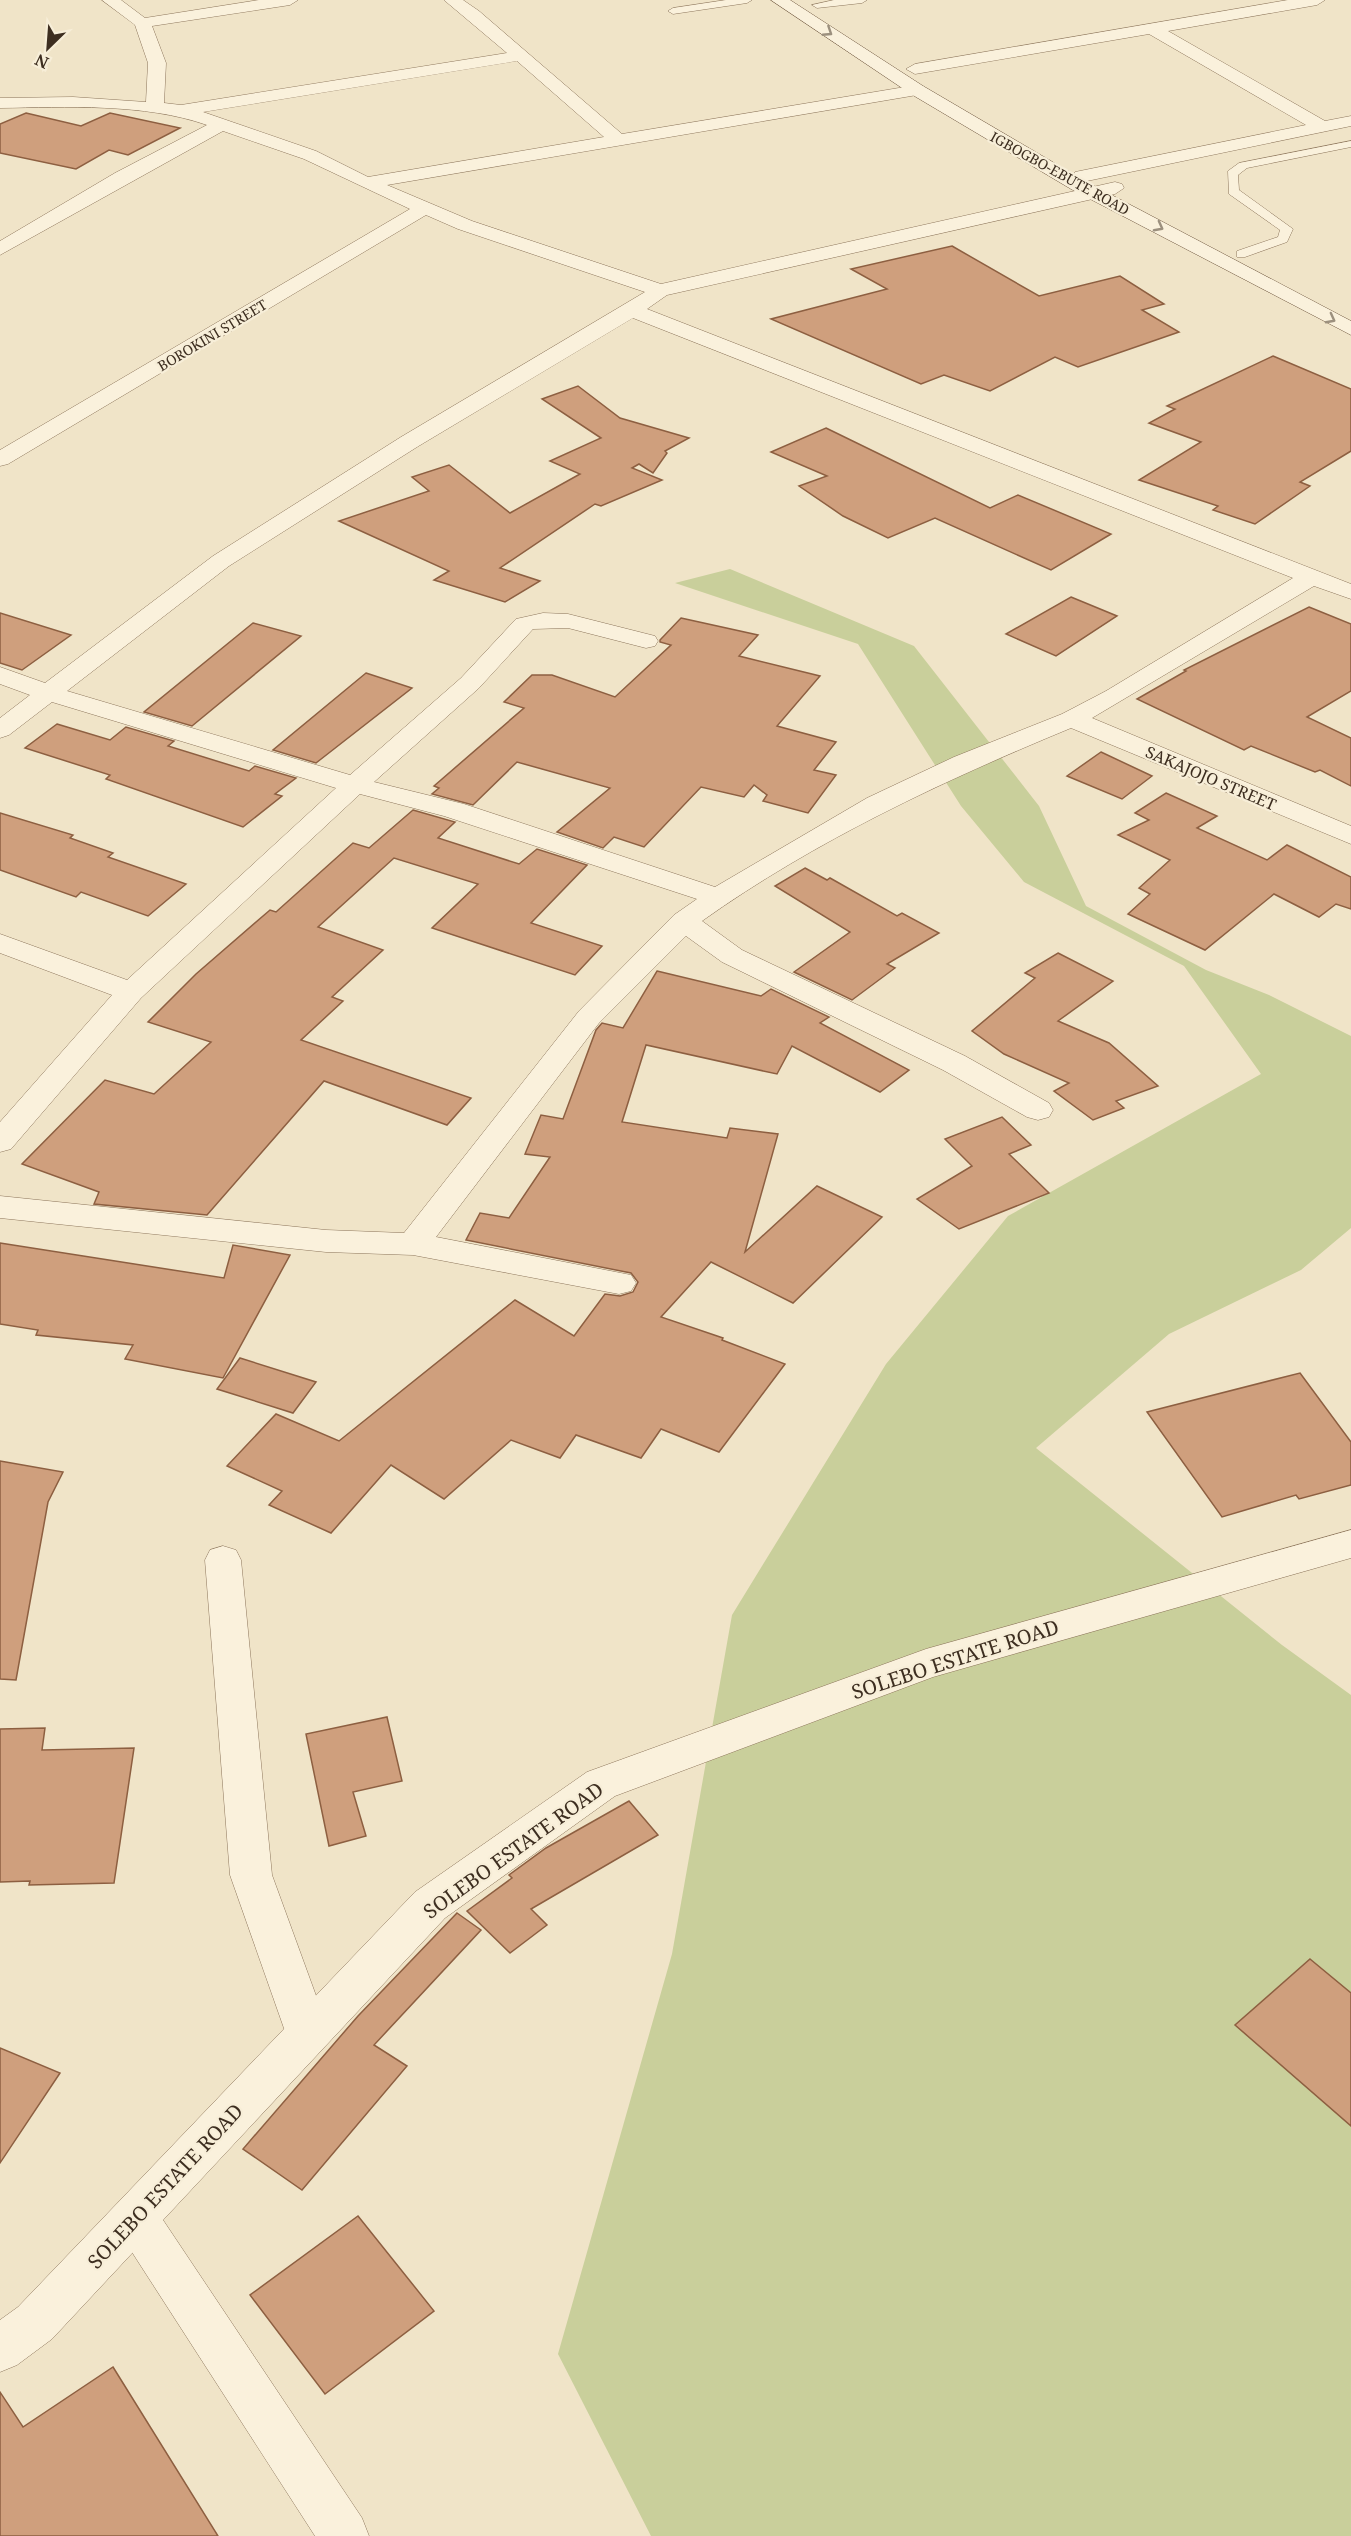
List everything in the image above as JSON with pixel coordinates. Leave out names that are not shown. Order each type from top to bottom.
[{"type":"street","points":[[110,0],[142,23],[157,63],[155,107]]},
{"type":"street","points":[[142,23],[290,0]]},
{"type":"street","points":[[452,0],[473,14],[518,56],[617,139]]},
{"type":"street","name":"IGBOGBO-EBUTE ROAD","points":[[779,0],[917,90],[1068,179],[1115,188],[1351,312]]},
{"type":"street","points":[[915,69],[1317,0]]},
{"type":"street","name":"IGBOGBO-EBUTE ROAD","points":[[813,2],[1091,183],[1351,329]]},
{"type":"street","points":[[1151,28],[1322,127]]},
{"type":"street","points":[[181,110],[518,56]]},
{"type":"street","points":[[366,183],[917,90]]},
{"type":"street","points":[[0,103],[73,102],[181,110],[310,154],[423,209],[660,290]]},
{"type":"street","points":[[0,730],[221,561],[409,442],[632,310],[660,290],[1351,120]]},
{"type":"street","points":[[0,249],[122,177],[222,124]]},
{"type":"street","name":"BOROKINI STREET","points":[[0,459],[423,209]]},
{"type":"street","points":[[632,310],[1351,592]]},
{"type":"street","points":[[413,1244],[589,1017],[684,921],[718,897],[877,804],[963,763],[1071,719],[1115,696],[1311,577]]},
{"type":"street","points":[[0,1142],[131,992],[355,785],[470,683],[525,624],[543,620],[568,621],[646,641]]},
{"type":"street","points":[[0,675],[48,693],[355,785],[453,810],[718,897]]},
{"type":"street","name":"SAKAJOJO STREET","points":[[1071,719],[1351,836]]},
{"type":"street","points":[[684,921],[732,956],[954,1063],[1038,1110]]},
{"type":"street","points":[[0,943],[131,992]]},
{"type":"street","points":[[0,1207],[326,1241],[413,1244],[619,1283]]},
{"type":"street","name":"SOLEBO ESTATE ROAD","points":[[0,2349],[35,2323],[430,1905],[601,1784],[926,1664],[1351,1544]]},
{"type":"street","points":[[224,1560],[251,1875],[308,2034]]},
{"type":"street","points":[[135,2217],[344,2536]]},
{"type":"lane","points":[[674,11],[747,0]]},
{"type":"lane","points":[[813,2],[856,0]]},
{"type":"lane","points":[[1241,254],[1283,239],[1287,229],[1233,191],[1232,174],[1243,165],[1351,144]]},
{"type":"green space","points":[[730,569],[914,646],[1039,806],[1086,906],[1206,970],[1269,995],[1351,1036],[1351,1228],[1301,1270],[1169,1334],[1036,1448],[1282,1645],[1351,1695],[1351,2536],[651,2536],[558,2354],[672,1954],[732,1615],[886,1364],[1008,1216],[1261,1074],[1184,966],[1024,882],[961,806],[858,644],[675,583]]},
{"type":"building","points":[[26,113],[81,126],[110,113],[180,128],[128,155],[109,150],[76,169],[0,153],[0,124]]},
{"type":"building","points":[[952,246],[1039,296],[1120,276],[1164,304],[1142,310],[1179,332],[1078,367],[1055,357],[990,391],[944,375],[921,384],[771,319],[887,289],[851,269]]},
{"type":"building","points":[[1273,356],[1351,389],[1351,451],[1300,482],[1310,486],[1255,524],[1213,510],[1218,506],[1139,480],[1201,442],[1149,423],[1175,409],[1167,406]]},
{"type":"building","points":[[578,386],[620,418],[689,438],[665,451],[667,453],[653,473],[639,464],[632,468],[662,480],[601,506],[595,504],[500,568],[540,581],[505,602],[434,580],[449,571],[339,521],[429,491],[412,477],[449,465],[510,513],[580,474],[550,461],[601,438],[542,399]]},
{"type":"building","points":[[826,428],[990,508],[1018,495],[1111,534],[1051,570],[935,518],[888,538],[843,516],[799,486],[827,476],[771,452]]},
{"type":"building","points":[[1071,597],[1117,616],[1056,656],[1006,634]]},
{"type":"building","points":[[1309,607],[1351,624],[1351,691],[1307,717],[1351,738],[1351,786],[1320,770],[1315,772],[1251,746],[1244,750],[1137,699],[1186,671],[1184,670]]},
{"type":"building","points":[[0,613],[71,635],[22,670],[0,663]]},
{"type":"building","points":[[681,618],[758,635],[739,656],[820,676],[777,726],[836,742],[814,770],[836,775],[808,813],[763,801],[767,795],[754,785],[744,797],[701,787],[644,847],[614,837],[603,848],[557,832],[610,788],[517,762],[473,805],[432,794],[439,788],[434,786],[524,708],[504,702],[532,675],[552,675],[615,697],[671,645],[660,642],[660,640]]},
{"type":"building","points":[[253,623],[301,636],[192,726],[144,712]]},
{"type":"building","points":[[366,673],[412,688],[316,763],[273,750]]},
{"type":"building","points":[[57,724],[110,740],[126,727],[174,741],[168,746],[249,771],[255,766],[296,778],[275,794],[282,796],[243,827],[106,779],[110,775],[25,748]]},
{"type":"building","points":[[1101,752],[1152,776],[1122,799],[1067,776]]},
{"type":"building","points":[[1166,793],[1217,816],[1197,828],[1267,860],[1287,845],[1351,877],[1351,909],[1336,904],[1319,917],[1274,894],[1205,950],[1128,914],[1150,894],[1139,888],[1170,860],[1118,835],[1149,820],[1135,813]]},
{"type":"building","points":[[413,810],[455,822],[438,838],[519,864],[537,849],[587,865],[531,923],[602,946],[575,975],[432,928],[478,884],[394,858],[318,927],[383,950],[332,997],[343,1001],[301,1040],[471,1098],[447,1125],[324,1081],[207,1215],[94,1204],[99,1192],[22,1164],[105,1080],[154,1094],[211,1042],[148,1022],[196,974],[270,910],[276,912],[353,843],[369,848]]},
{"type":"building","points":[[0,813],[73,835],[70,838],[113,853],[108,857],[186,884],[148,916],[81,892],[76,897],[0,870]]},
{"type":"building","points":[[805,868],[827,880],[830,878],[897,916],[902,913],[939,933],[887,964],[895,968],[852,1000],[794,972],[850,932],[775,886]]},
{"type":"building","points":[[1058,953],[1113,981],[1058,1021],[1109,1043],[1158,1086],[1116,1101],[1124,1108],[1093,1120],[1054,1091],[1069,1083],[1004,1054],[972,1031],[1035,978],[1025,973]]},
{"type":"building","points":[[657,971],[761,996],[771,989],[829,1017],[820,1023],[909,1070],[880,1092],[792,1046],[777,1074],[646,1045],[622,1122],[727,1138],[730,1128],[778,1134],[745,1252],[817,1186],[882,1217],[793,1303],[711,1262],[661,1317],[723,1338],[722,1340],[785,1364],[719,1452],[661,1429],[641,1458],[576,1435],[560,1458],[511,1440],[444,1499],[391,1465],[331,1533],[269,1505],[282,1491],[227,1466],[276,1414],[339,1441],[515,1300],[574,1336],[605,1294],[620,1296],[633,1292],[638,1282],[631,1273],[466,1240],[480,1213],[509,1218],[550,1157],[525,1154],[541,1115],[563,1119],[596,1030],[602,1023],[623,1028]]},
{"type":"building","points":[[1002,1117],[1031,1145],[1009,1154],[1049,1193],[959,1229],[917,1199],[972,1166],[945,1139]]},
{"type":"building","points":[[0,1243],[224,1278],[233,1245],[290,1255],[223,1378],[125,1359],[133,1345],[36,1335],[38,1330],[0,1324]]},
{"type":"building","points":[[240,1358],[316,1382],[293,1413],[217,1389]]},
{"type":"building","points":[[1300,1373],[1351,1442],[1351,1485],[1299,1499],[1296,1495],[1222,1517],[1147,1412]]},
{"type":"building","points":[[0,1461],[63,1472],[48,1502],[16,1680],[0,1679]]},
{"type":"building","points":[[387,1717],[402,1781],[353,1792],[366,1836],[329,1846],[306,1734]]},
{"type":"building","points":[[45,1728],[42,1750],[134,1748],[114,1883],[29,1885],[30,1881],[0,1882],[0,1729]]},
{"type":"building","points":[[629,1801],[658,1835],[531,1909],[547,1925],[510,1953],[467,1911],[512,1878],[509,1875],[546,1848]]},
{"type":"building","points":[[457,1913],[481,1930],[374,2045],[407,2066],[302,2190],[243,2149],[358,2016]]},
{"type":"building","points":[[1310,1959],[1351,1993],[1351,2126],[1235,2025]]},
{"type":"building","points":[[0,2048],[60,2073],[0,2163]]},
{"type":"building","points":[[358,2216],[434,2311],[325,2394],[250,2295]]},
{"type":"building","points":[[113,2367],[218,2536],[0,2536],[0,2392],[23,2427]]}]
